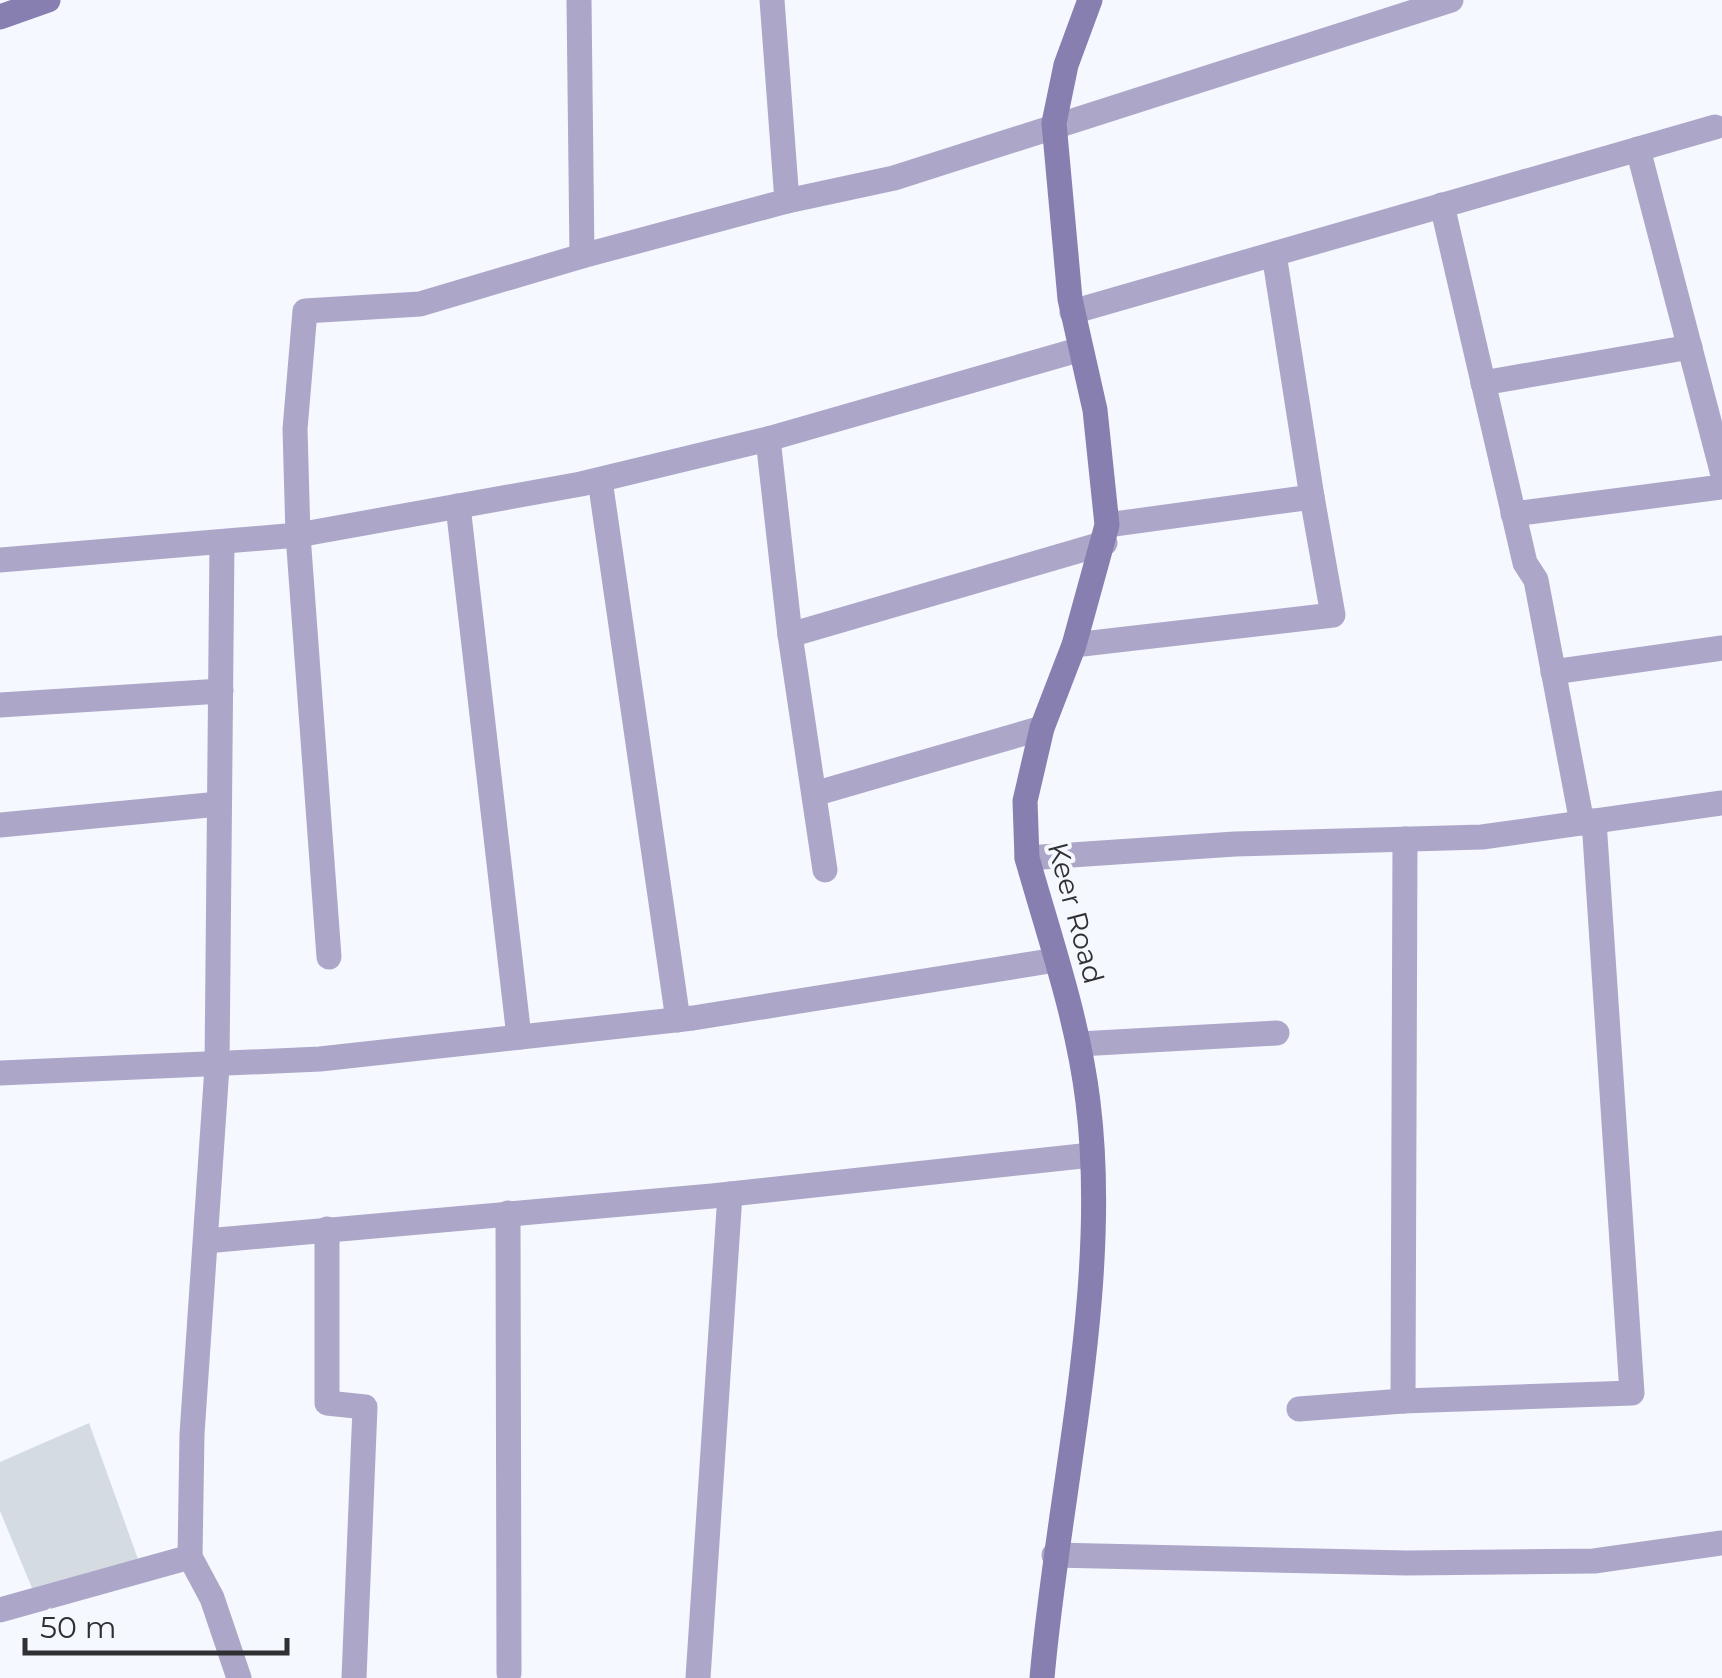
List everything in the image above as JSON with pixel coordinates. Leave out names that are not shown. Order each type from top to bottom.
[{"type":"street","points":[[0,16],[48,0]]},
{"type":"street","points":[[579,0],[582,256]]},
{"type":"street","points":[[772,0],[787,200]]},
{"type":"street","name":"Keer Road","points":[[1042,1678],[1054,1555],[1082,1362],[1091,1156],[1079,1044],[1028,858],[1025,801],[1042,728],[1074,646],[1106,534],[1095,410],[1072,312],[1054,123],[1066,65],[1090,0]]},
{"type":"street","points":[[330,957],[298,535],[295,429],[306,311],[420,304],[787,200],[894,178],[1054,123],[1451,0]]},
{"type":"street","points":[[1072,312],[1715,127]]},
{"type":"street","points":[[1638,149],[1722,470]]},
{"type":"street","points":[[1299,1408],[1632,1393],[1588,822],[1536,580],[1525,564],[1442,205]]},
{"type":"street","points":[[1074,646],[1333,614],[1274,254]]},
{"type":"street","points":[[1483,383],[1690,347]]},
{"type":"street","points":[[0,560],[298,535],[600,480],[768,439],[1078,350]]},
{"type":"street","points":[[768,439],[790,635],[825,870]]},
{"type":"street","points":[[600,480],[678,1020]]},
{"type":"street","points":[[1513,514],[1722,487]]},
{"type":"street","points":[[790,635],[1106,534],[1312,497]]},
{"type":"street","points":[[458,506],[519,1037]]},
{"type":"street","points":[[222,542],[217,1066],[192,1434],[190,1557],[212,1598],[239,1678]]},
{"type":"street","points":[[1554,672],[1722,648]]},
{"type":"street","points":[[0,705],[221,692]]},
{"type":"street","points":[[814,794],[1042,728]]},
{"type":"street","points":[[1028,858],[1235,844],[1482,837],[1722,802]]},
{"type":"street","points":[[0,825],[220,804]]},
{"type":"street","points":[[1403,1402],[1405,839]]},
{"type":"street","points":[[0,1074],[217,1066],[678,1020],[1056,960]]},
{"type":"street","points":[[1079,1044],[1277,1034]]},
{"type":"street","points":[[206,1241],[730,1194],[1091,1156]]},
{"type":"street","points":[[698,1678],[730,1194]]},
{"type":"street","points":[[508,1213],[508,1673]]},
{"type":"street","points":[[327,1229],[327,1403],[365,1407],[354,1678]]},
{"type":"street","points":[[1054,1555],[1408,1563],[1594,1561],[1722,1543]]},
{"type":"street","points":[[0,1610],[190,1557]]},
{"type":"building","points":[[89,1423],[138,1559],[32,1588],[0,1511],[0,1462]]}]
